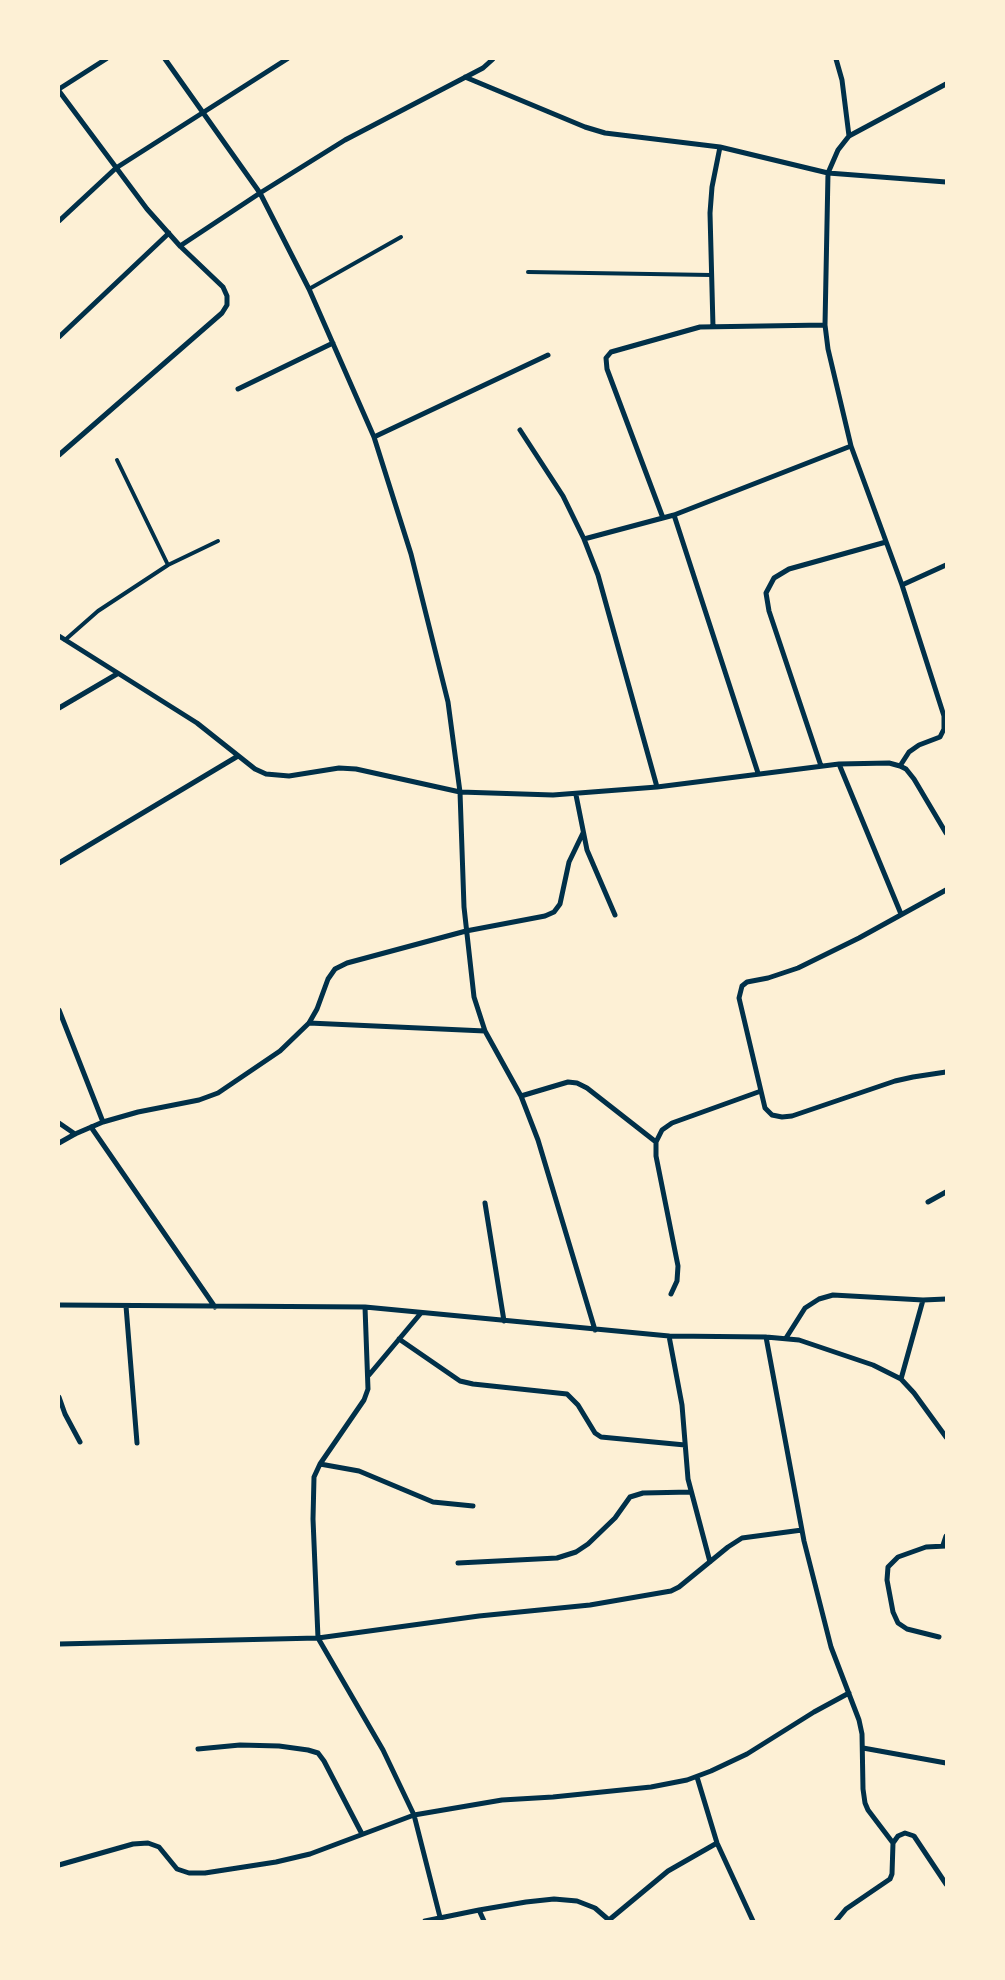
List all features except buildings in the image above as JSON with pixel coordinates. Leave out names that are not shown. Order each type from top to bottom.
[{"type":"street","points":[[59,455],[222,313],[227,305],[227,296],[223,286],[180,246],[147,209],[59,90],[106,59]]},
{"type":"street","points":[[165,59],[260,193],[309,289],[374,437],[412,554],[448,702],[460,792],[466,931],[474,997],[485,1030],[521,1096],[538,1140],[595,1330]]},
{"type":"street","points":[[59,221],[116,168],[287,59]]},
{"type":"street","points":[[180,246],[345,140],[483,68],[493,59]]},
{"type":"street","points":[[836,59],[842,80],[849,136]]},
{"type":"street","points":[[465,77],[585,127],[605,133],[720,147],[828,173],[946,182]]},
{"type":"street","points":[[900,766],[910,752],[919,745],[940,737],[944,729],[944,716],[902,585],[851,446],[828,349],[825,325],[828,173],[838,150],[849,136],[946,84]]},
{"type":"street","points":[[59,104],[64,99]]},
{"type":"street","points":[[713,327],[709,238],[712,187],[720,147]]},
{"type":"street","points":[[59,337],[169,233]]},
{"type":"street","points":[[663,518],[607,369],[606,358],[611,352],[700,327],[825,325]]},
{"type":"street","points":[[238,389],[333,343]]},
{"type":"street","points":[[374,437],[548,355]]},
{"type":"street","points":[[520,430],[563,496],[584,539],[598,575],[657,787]]},
{"type":"street","points":[[584,539],[674,515],[851,446]]},
{"type":"street","points":[[674,515],[758,773]]},
{"type":"street","points":[[821,766],[770,611],[766,593],[774,578],[789,568],[886,542]]},
{"type":"street","points":[[902,585],[946,565]]},
{"type":"street","points":[[59,636],[197,723],[255,769],[266,774],[277,776],[339,768],[356,769],[460,792],[576,795],[657,787],[839,764],[889,763],[900,766],[914,779],[946,833]]},
{"type":"street","points":[[59,708],[117,674]]},
{"type":"street","points":[[59,863],[238,756]]},
{"type":"street","points":[[839,764],[900,914]]},
{"type":"street","points":[[576,795],[587,850],[615,915]]},
{"type":"street","points":[[59,1143],[103,1122],[138,1112],[199,1100],[218,1093],[280,1051],[309,1024],[317,1009],[328,979],[335,969],[347,963],[466,931],[545,916],[554,912],[560,904],[569,862],[583,833]]},
{"type":"street","points":[[946,890],[859,938],[798,968],[768,978],[747,982],[742,986],[739,998],[765,1108],[772,1115],[792,1116],[895,1081],[946,1072]]},
{"type":"street","points":[[59,1010],[103,1122]]},
{"type":"street","points":[[309,1024],[485,1030]]},
{"type":"street","points":[[521,1096],[568,1082],[577,1082],[656,1142]]},
{"type":"street","points":[[671,1294],[677,1280],[678,1266],[656,1156],[656,1142],[662,1130],[672,1123],[761,1091]]},
{"type":"street","points":[[59,1123],[75,1134]]},
{"type":"street","points":[[91,1127],[215,1306]]},
{"type":"street","points":[[928,1202],[946,1192]]},
{"type":"street","points":[[485,1203],[504,1321]]},
{"type":"street","points":[[786,1338],[806,1308],[819,1299],[833,1295],[923,1300],[946,1298]]},
{"type":"street","points":[[901,1379],[923,1300]]},
{"type":"street","points":[[59,1305],[365,1307],[669,1336],[786,1338],[817,1345],[854,1358],[901,1379],[914,1393],[946,1437]]},
{"type":"street","points":[[126,1306],[137,1444]]},
{"type":"street","points":[[365,1307],[368,1389],[364,1400],[320,1464],[314,1477],[313,1519],[318,1638],[383,1750],[414,1815],[440,1917]]},
{"type":"street","points":[[368,1376],[421,1313]]},
{"type":"street","points":[[669,1336],[682,1405],[690,1492],[710,1562]]},
{"type":"street","points":[[766,1337],[802,1530],[831,1647],[859,1720],[863,1748],[865,1803],[868,1810],[893,1843]]},
{"type":"street","points":[[399,1339],[460,1381],[567,1394],[578,1405],[595,1433],[601,1437],[685,1445]]},
{"type":"street","points":[[59,1397],[65,1414],[80,1442]]},
{"type":"street","points":[[320,1464],[359,1472],[433,1502],[473,1506]]},
{"type":"street","points":[[458,1563],[557,1558],[576,1552],[588,1544],[615,1518],[630,1497],[643,1493],[690,1492]]},
{"type":"street","points":[[59,1644],[318,1638],[479,1616],[590,1605],[671,1591],[680,1587],[728,1547],[742,1538],[802,1530]]},
{"type":"street","points":[[939,1637],[907,1629],[898,1623],[893,1612],[887,1580],[888,1567],[898,1557],[926,1547],[945,1546],[946,1536]]},
{"type":"street","points":[[59,1865],[133,1844],[148,1843],[159,1847],[176,1869],[189,1873],[205,1873],[276,1862],[310,1854],[414,1815],[502,1800],[651,1787],[697,1777],[747,1754],[814,1712],[849,1693]]},
{"type":"street","points":[[198,1749],[240,1745],[278,1746],[318,1753],[362,1834]]},
{"type":"street","points":[[863,1748],[946,1763]]},
{"type":"street","points":[[697,1777],[717,1843],[753,1921]]},
{"type":"street","points":[[836,1921],[846,1909],[890,1879],[892,1874],[893,1843],[898,1836],[905,1833],[914,1836],[946,1884]]},
{"type":"street","points":[[425,1921],[480,1910],[554,1899],[576,1901],[594,1908],[610,1921],[668,1871],[717,1843]]},
{"type":"street","points":[[480,1910],[484,1921]]},
{"type":"lane","points":[[309,289],[401,237]]},
{"type":"lane","points":[[528,272],[711,275]]},
{"type":"lane","points":[[117,460],[168,565]]},
{"type":"lane","points":[[65,640],[98,610],[168,565],[218,541]]}]
